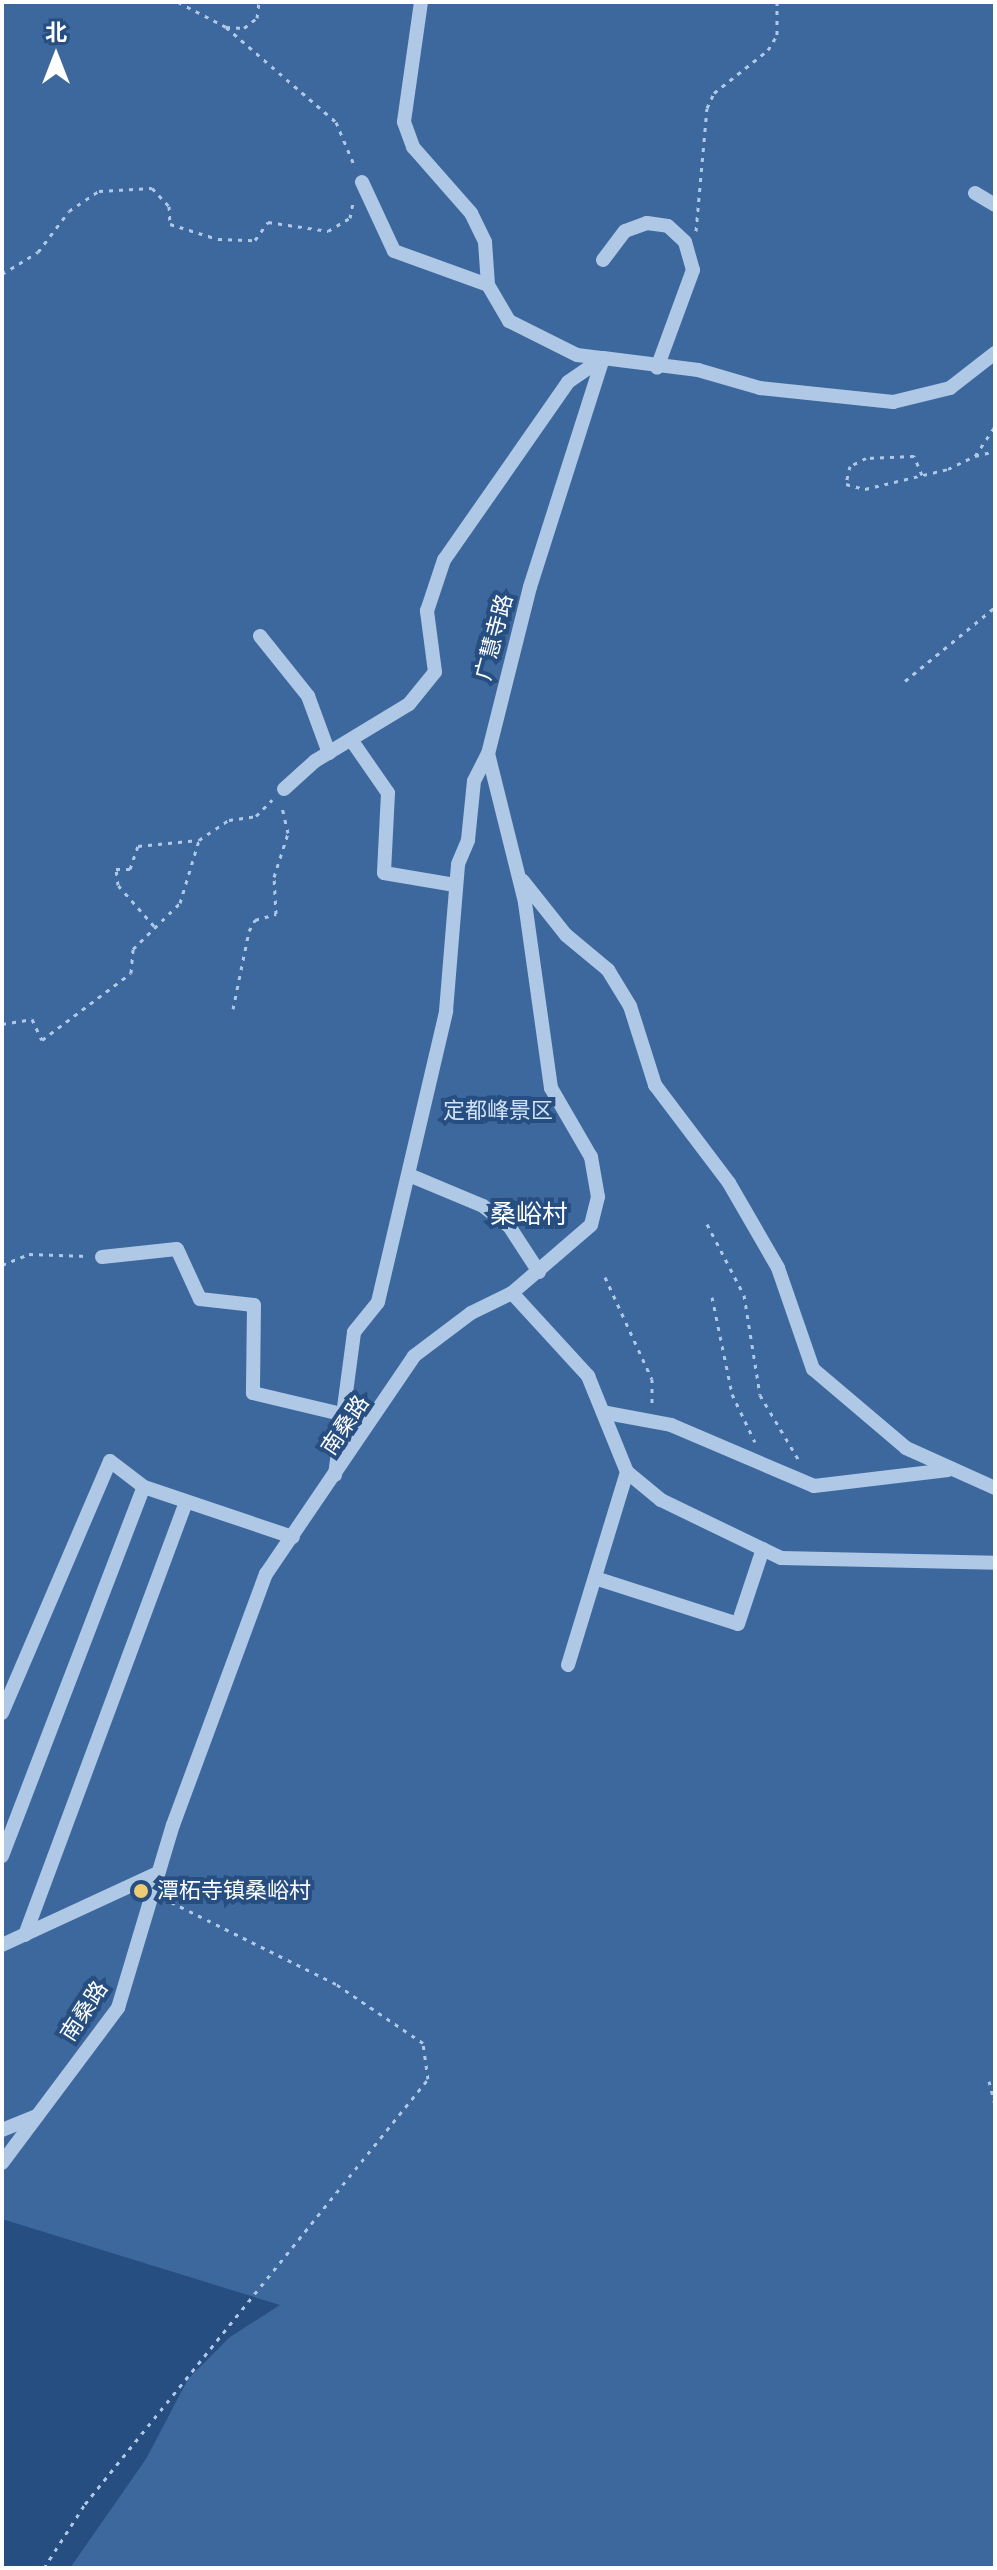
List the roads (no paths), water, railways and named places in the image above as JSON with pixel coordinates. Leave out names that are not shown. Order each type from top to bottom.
[{"type":"street","points":[[421,2],[404,122],[413,147],[471,213],[485,242],[488,285],[509,321],[577,355],[893,402],[950,388],[995,353]]},
{"type":"street","points":[[362,182],[394,251],[488,285]]},
{"type":"street","points":[[975,193],[995,205]]},
{"type":"street","points":[[603,260],[625,231],[658,224],[685,242],[693,270],[657,368]]},
{"type":"street","points":[[284,789],[329,753],[409,704],[435,672],[427,611],[444,560],[568,382],[603,358]]},
{"type":"street","name":"广慧寺路","points":[[512,1293],[591,1225],[598,1197],[591,1157],[551,1088],[515,870],[488,754],[530,587],[603,358]]},
{"type":"street","points":[[260,636],[308,696],[329,753]]},
{"type":"street","points":[[352,741],[388,793],[384,873],[455,885]]},
{"type":"street","points":[[334,1480],[354,1332],[378,1302],[446,1011],[455,885],[474,781],[488,754]]},
{"type":"street","points":[[515,870],[566,935],[608,970],[630,1006],[655,1085],[729,1183],[778,1268],[813,1369],[906,1448],[948,1470],[995,1488]]},
{"type":"street","points":[[409,1175],[483,1206],[509,1226],[539,1272]]},
{"type":"street","points":[[102,1257],[177,1249],[200,1299],[254,1305],[253,1393],[341,1414]]},
{"type":"street","points":[[512,1293],[588,1376],[607,1413],[627,1472],[661,1500],[781,1558],[995,1563]]},
{"type":"street","name":"南桑路","points":[[2,2163],[118,2008],[158,1873],[266,1574],[334,1480],[414,1356],[471,1313],[512,1293]]},
{"type":"street","points":[[607,1413],[652,1422],[814,1486],[948,1470]]},
{"type":"street","points":[[2,1713],[110,1461],[144,1487],[293,1537]]},
{"type":"street","points":[[568,1665],[627,1472]]},
{"type":"street","points":[[2,1856],[144,1487]]},
{"type":"street","points":[[25,1935],[186,1502]]},
{"type":"street","points":[[595,1578],[738,1624],[763,1549]]},
{"type":"street","points":[[2,1945],[158,1873]]},
{"type":"street","points":[[2,2130],[37,2116]]},
{"type":"place","name":"潭柘寺镇桑峪村","points":[[141,1891]]},
{"type":"district","name":"桑峪村","points":[[529,1214]]},
{"type":"park label","name":"定都峰景区","points":[[498,1111]]}]
